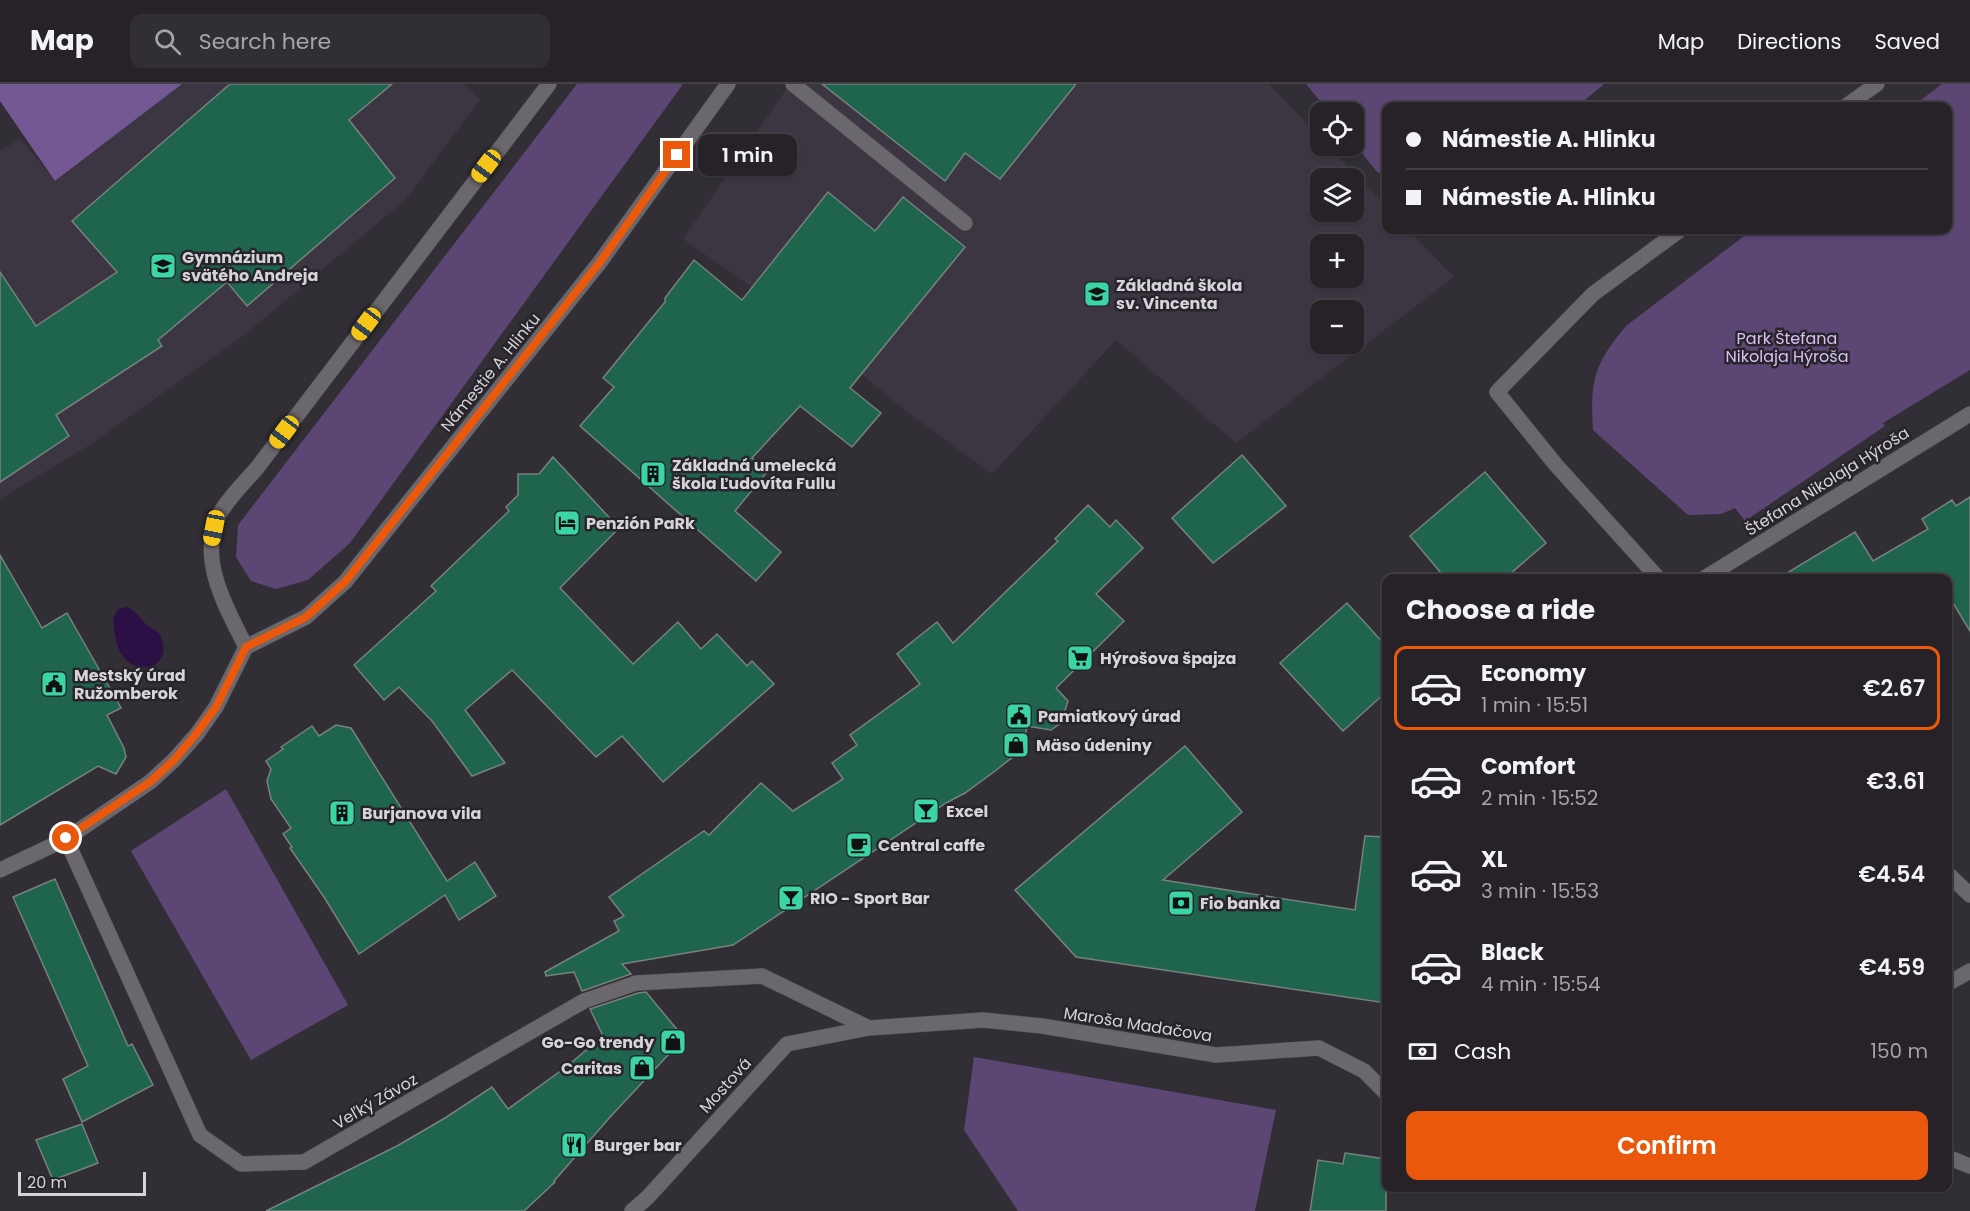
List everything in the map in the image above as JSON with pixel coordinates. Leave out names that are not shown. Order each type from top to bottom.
[{"type":"street","points":[[0,870],[66,838],[150,782],[174,760],[216,707],[246,647],[216,579],[211,542],[220,513],[257,468],[549,84]]},
{"type":"street","name":"Námestie A. Hlinku","points":[[246,647],[306,617],[345,582],[600,262],[728,84]]},
{"type":"street","points":[[794,84],[965,223]]},
{"type":"street","points":[[1852,102],[1877,84]]},
{"type":"street","points":[[1654,574],[1556,465],[1497,392],[1593,294],[1675,234]]},
{"type":"street","name":"Štefana Nikolaja Hýroša","points":[[1711,574],[1970,414]]},
{"type":"street","name":"Veľký Závoz","points":[[66,838],[200,1135],[241,1164],[304,1162],[584,1002],[636,983],[762,976],[869,1028]]},
{"type":"street","points":[[1952,878],[1970,895]]},
{"type":"street","points":[[1952,981],[1970,971]]},
{"type":"street","name":"Maroša Madačova","points":[[869,1028],[983,1020],[1042,1026],[1216,1055],[1319,1048],[1364,1071],[1382,1089]]},
{"type":"street","name":"Mostová","points":[[632,1211],[648,1197],[787,1044],[869,1028]]},
{"type":"street","points":[[1952,1159],[1970,1166]]},
{"type":"shaded area","points":[[0,84],[182,84],[55,181],[0,101]]},
{"type":"shaded area","name":"Gymnázium svätého Andreja","points":[[182,84],[463,84],[480,100],[406,199],[247,333],[88,446],[0,499],[0,151],[20,139],[56,181]]},
{"type":"shaded area","name":"Základná škola sv. Vincenta","points":[[790,84],[1269,84],[1310,127],[1310,156],[1338,156],[1349,168],[1310,168],[1310,222],[1364,222],[1364,183],[1382,202],[1382,234],[1412,234],[1454,277],[1364,346],[1364,300],[1310,300],[1310,354],[1353,354],[1236,443],[1116,340],[992,474],[902,408],[795,318],[683,239]]},
{"type":"shaded area","points":[[127,607],[161,637],[164,647],[162,656],[151,666],[134,665],[126,660],[119,650],[113,618],[118,609]]},
{"type":"green space","points":[[577,84],[683,84],[350,543],[308,580],[276,589],[251,581],[236,557],[238,525]]},
{"type":"green space","points":[[1306,84],[1604,84],[1583,102],[1382,102],[1382,172],[1378,173],[1364,156],[1364,102],[1321,102]]},
{"type":"green space","name":"Park Štefana Nikolaja Hýroša","points":[[1942,84],[1970,84],[1970,370],[1883,423],[1885,426],[1745,521],[1735,508],[1721,514],[1688,515],[1593,430],[1592,398],[1596,374],[1607,351],[1626,326],[1747,234],[1952,234],[1952,102],[1918,102]]},
{"type":"green space","points":[[226,789],[348,1005],[251,1060],[131,851]]},
{"type":"green space","points":[[974,1057],[1276,1110],[1255,1211],[1018,1211],[964,1130]]},
{"type":"building","name":"Gymnázium svätého Andreja","points":[[230,84],[392,84],[349,120],[395,178],[247,306],[227,282],[158,340],[162,346],[56,415],[69,436],[0,482],[0,272],[36,326],[117,272],[72,221]]},
{"type":"building","points":[[822,84],[1076,84],[1000,179],[965,153],[945,181]]},
{"type":"building","points":[[828,192],[875,231],[903,197],[965,247],[850,388],[881,413],[852,447],[800,406],[752,458],[767,472],[735,511],[781,552],[756,581],[580,426],[614,387],[603,378],[665,302],[665,298],[694,260],[742,300]]},
{"type":"building","points":[[1242,455],[1286,506],[1213,563],[1172,518]]},
{"type":"building","points":[[553,457],[619,528],[560,588],[633,664],[678,622],[701,649],[717,634],[747,666],[752,661],[774,684],[663,782],[622,736],[596,757],[512,670],[465,710],[505,763],[472,776],[432,721],[399,687],[384,700],[354,665],[436,591],[431,586],[509,511],[506,507],[518,495],[518,474],[539,474]]},
{"type":"building","points":[[1485,472],[1546,543],[1510,574],[1442,574],[1410,536]]},
{"type":"building","points":[[1970,497],[1970,631],[1952,601],[1952,574],[1785,574],[1855,532],[1873,561],[1928,529],[1922,519],[1952,500],[1956,506]]},
{"type":"building","points":[[1088,505],[1110,527],[1116,520],[1143,548],[1096,594],[1124,621],[1056,688],[1068,701],[1061,723],[1051,730],[1027,726],[1023,749],[995,771],[733,945],[622,964],[631,974],[582,991],[574,972],[546,976],[545,972],[619,931],[614,921],[624,916],[609,897],[704,831],[709,835],[761,783],[793,811],[843,779],[832,763],[857,745],[850,735],[920,684],[897,654],[937,622],[953,643],[1058,541],[1055,539]]},
{"type":"building","name":"Mestský úrad Ružomberok","points":[[0,555],[42,628],[67,613],[121,708],[107,715],[124,748],[126,757],[116,774],[98,766],[0,825]]},
{"type":"building","points":[[1347,603],[1382,642],[1382,696],[1343,731],[1280,663]]},
{"type":"building","name":"Burjanova vila","points":[[336,725],[351,728],[447,881],[475,862],[496,896],[459,920],[445,895],[359,954],[290,848],[292,847],[283,834],[291,828],[271,799],[267,781],[271,769],[266,761],[283,749],[281,747],[312,726],[319,736]]},
{"type":"building","points":[[1185,746],[1242,812],[1163,880],[1355,910],[1365,836],[1382,837],[1382,1002],[1076,957],[1015,890]]},
{"type":"building","points":[[55,879],[128,1046],[132,1044],[153,1085],[82,1122],[63,1079],[88,1066],[13,897]]},
{"type":"building","points":[[646,992],[684,1038],[611,1116],[555,1182],[524,1211],[266,1211],[397,1146],[492,1087],[508,1109],[566,1067],[603,1036],[590,1009]]},
{"type":"building","points":[[82,1124],[98,1163],[53,1180],[36,1140]]},
{"type":"building","points":[[1345,1153],[1382,1158],[1382,1192],[1386,1192],[1386,1211],[1310,1211],[1318,1160],[1343,1164]]},
{"type":"place","name":"Gymnázium svätého Andreja","points":[[163,266]]},
{"type":"place","name":"Základná škola sv. Vincenta","points":[[1097,294]]},
{"type":"place","name":"Základná umelecká škola Ľudovíta Fullu","points":[[653,474]]},
{"type":"place","name":"Penzión PaRk","points":[[567,523]]},
{"type":"place","name":"Hýrošova špajza","points":[[1080,658]]},
{"type":"place","name":"Mestský úrad Ružomberok","points":[[54,684]]},
{"type":"place","name":"Pamiatkový úrad","points":[[1019,716]]},
{"type":"place","name":"Mäso údeniny","points":[[1016,745]]},
{"type":"place","name":"Excel","points":[[926,811]]},
{"type":"place","name":"Burjanova vila","points":[[342,813]]},
{"type":"place","name":"Central caffe","points":[[859,845]]},
{"type":"place","name":"RIO - Sport Bar","points":[[791,898]]},
{"type":"place","name":"Fio banka","points":[[1181,903]]},
{"type":"place","name":"Go-Go trendy","points":[[673,1042]]},
{"type":"place","name":"Caritas","points":[[642,1068]]},
{"type":"place","name":"Burger bar","points":[[574,1145]]},
{"type":"route","points":[[66,838],[150,782],[174,760],[216,707],[246,647],[306,617],[345,582],[600,262],[677,155]]}]
